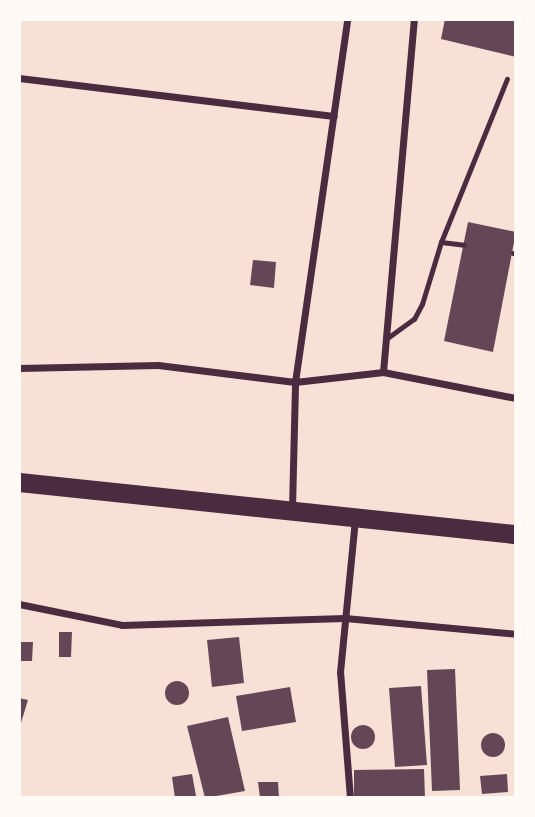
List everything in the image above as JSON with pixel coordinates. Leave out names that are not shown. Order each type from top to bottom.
[{"type":"highway","points":[[19,482],[356,515],[516,534]]},
{"type":"street","points":[[292,509],[295,382],[347,19]]},
{"type":"street","points":[[383,372],[415,19]]},
{"type":"street","points":[[19,78],[334,116]]},
{"type":"street","points":[[19,368],[158,365],[295,382],[383,372],[516,398]]},
{"type":"street","points":[[350,798],[340,672],[356,515]]},
{"type":"street","points":[[19,604],[122,625],[345,618],[516,634]]},
{"type":"lane","points":[[386,339],[414,319],[441,242],[507,79]]},
{"type":"lane","points":[[441,242],[464,245]]},
{"type":"building","points":[[445,19],[516,19],[516,57],[441,39]]},
{"type":"building","points":[[468,222],[516,232],[493,352],[444,341]]},
{"type":"building","points":[[253,260],[276,262],[274,288],[250,285]]},
{"type":"building","points":[[59,632],[72,632],[71,657],[59,657]]},
{"type":"building","points":[[239,637],[244,683],[212,687],[207,640]]},
{"type":"building","points":[[19,642],[33,642],[32,661],[19,661]]},
{"type":"building","points":[[455,669],[460,790],[432,791],[427,670]]},
{"type":"building","points":[[177,681],[188,688],[189,693],[182,704],[177,705],[166,698],[165,693],[172,682]]},
{"type":"building","points":[[421,686],[427,765],[395,767],[389,688]]},
{"type":"building","points":[[290,687],[296,722],[242,731],[236,696]]},
{"type":"building","points":[[19,698],[28,700],[20,726],[19,726]]},
{"type":"building","points":[[228,717],[245,791],[205,798],[187,726]]},
{"type":"building","points":[[363,725],[374,732],[375,737],[368,748],[363,749],[352,742],[351,737],[358,726]]},
{"type":"building","points":[[493,733],[504,740],[505,745],[498,756],[493,757],[482,750],[481,745],[488,734]]},
{"type":"building","points":[[424,769],[425,798],[354,798],[354,770]]},
{"type":"building","points":[[192,774],[196,796],[175,798],[172,777]]},
{"type":"building","points":[[507,774],[508,792],[482,794],[480,776]]},
{"type":"building","points":[[258,782],[278,782],[279,798],[260,798]]}]
